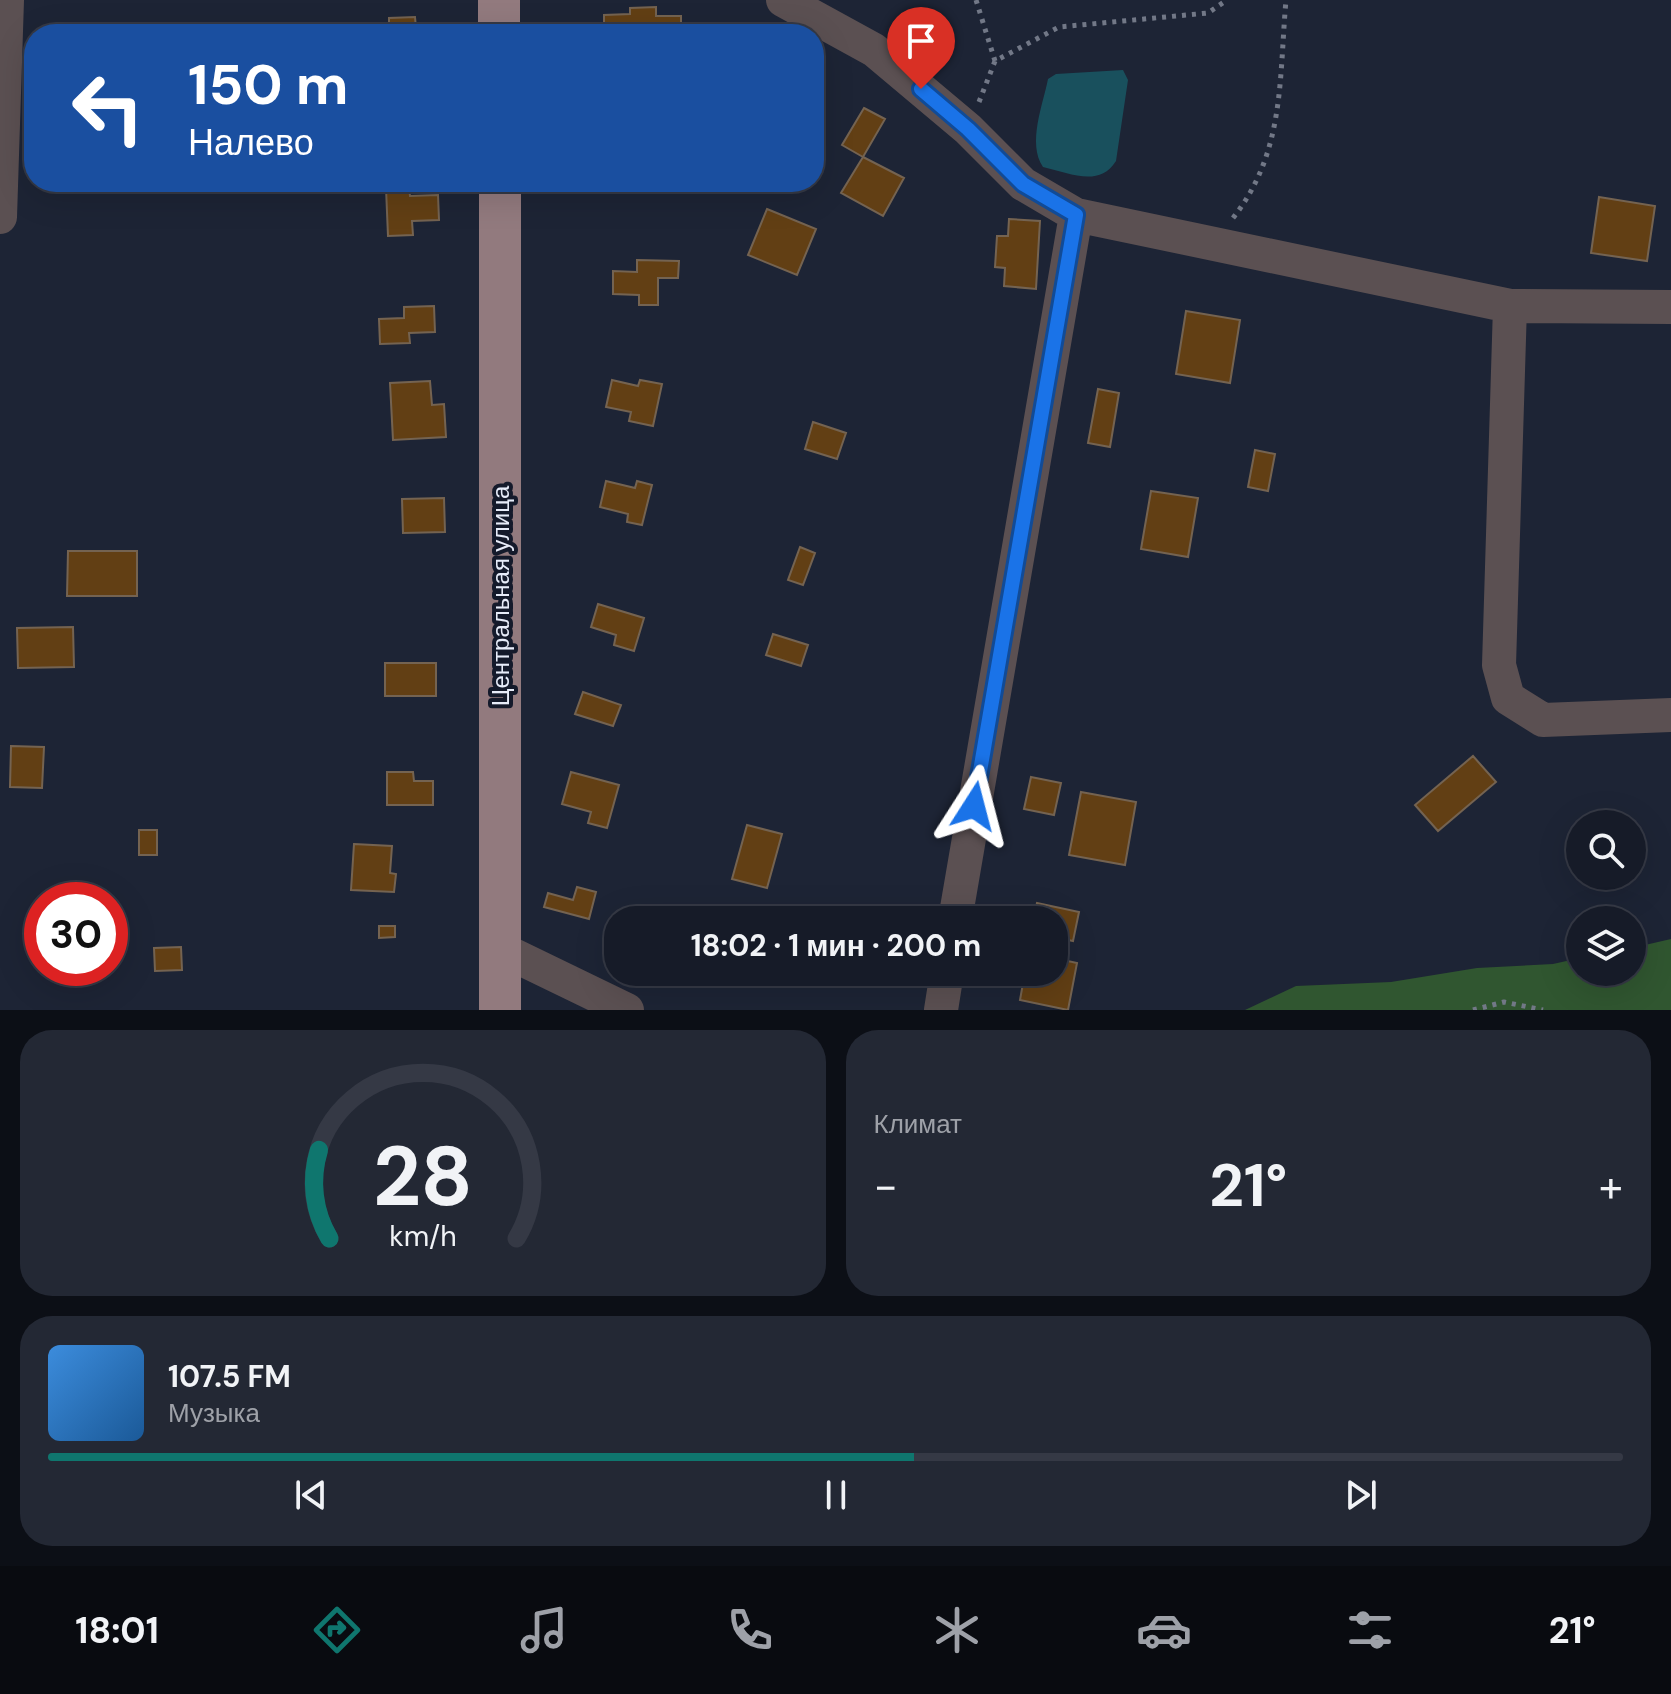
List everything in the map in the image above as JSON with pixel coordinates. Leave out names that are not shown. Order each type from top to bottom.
[{"type":"main road","points":[[499,0],[499,24]]},
{"type":"main road","name":"Центральная улица","points":[[500,192],[500,1010]]},
{"type":"street","points":[[0,217],[7,0]]},
{"type":"street","points":[[783,0],[874,50],[968,129],[1023,184],[1076,215],[1510,306],[1671,307]]},
{"type":"street","points":[[957,906],[1076,215]]},
{"type":"street","points":[[1510,306],[1499,665],[1508,698],[1543,720],[1671,715]]},
{"type":"street","points":[[499,948],[627,1010]]},
{"type":"street","points":[[941,1010],[945,986]]},
{"type":"path","points":[[968,129],[995,61],[976,0]]},
{"type":"path","points":[[995,61],[1059,27],[1208,13],[1227,0]]},
{"type":"path","points":[[1209,242],[1250,197],[1267,152],[1280,106],[1286,0]]},
{"type":"path","points":[[1473,1010],[1504,1002],[1543,1010]]},
{"type":"shaded area","points":[[1123,70],[1128,80],[1116,161],[1109,169],[1093,176],[1073,175],[1043,167],[1038,157],[1036,135],[1048,79],[1056,74]]},
{"type":"shaded area","points":[[1671,939],[1671,1010],[1245,1010],[1296,986],[1391,982],[1477,968],[1566,961],[1566,986],[1646,986],[1646,945]]},
{"type":"building","points":[[656,7],[656,16],[681,16],[681,24],[604,24],[604,15],[630,14],[630,8]]},
{"type":"building","points":[[415,17],[416,24],[389,24],[389,18]]},
{"type":"building","points":[[864,108],[885,119],[863,157],[842,145]]},
{"type":"building","points":[[863,157],[904,178],[883,216],[841,193]]},
{"type":"building","points":[[386,192],[410,192],[410,196],[438,195],[439,220],[412,221],[413,235],[388,236]]},
{"type":"building","points":[[1599,197],[1655,206],[1647,261],[1591,253]]},
{"type":"building","points":[[767,209],[816,229],[797,275],[748,255]]},
{"type":"building","points":[[1009,219],[1040,221],[1036,289],[1004,286],[1005,268],[995,267],[997,236],[1008,236]]},
{"type":"building","points":[[637,260],[679,261],[678,278],[658,278],[658,305],[639,305],[639,295],[613,294],[613,271],[637,272]]},
{"type":"building","points":[[434,306],[435,332],[409,333],[410,343],[380,344],[379,319],[404,318],[404,307]]},
{"type":"building","points":[[1186,311],[1240,320],[1230,383],[1176,374]]},
{"type":"building","points":[[612,380],[638,386],[640,380],[662,384],[653,426],[629,421],[631,412],[606,407]]},
{"type":"building","points":[[430,381],[432,405],[444,404],[446,437],[393,440],[390,383]]},
{"type":"building","points":[[1098,389],[1119,393],[1110,447],[1088,443]]},
{"type":"building","points":[[813,422],[846,433],[837,459],[805,449]]},
{"type":"building","points":[[1255,450],[1275,454],[1268,491],[1248,487]]},
{"type":"building","points":[[606,481],[635,488],[637,481],[652,485],[642,525],[627,522],[628,514],[600,507]]},
{"type":"building","points":[[1151,491],[1198,498],[1188,557],[1141,549]]},
{"type":"building","points":[[444,498],[445,532],[403,533],[402,499]]},
{"type":"building","points":[[800,547],[815,553],[803,585],[788,580]]},
{"type":"building","points":[[68,551],[137,551],[137,596],[67,596]]},
{"type":"building","points":[[598,604],[644,618],[634,651],[614,645],[616,635],[591,627]]},
{"type":"building","points":[[73,627],[74,667],[18,668],[17,628]]},
{"type":"building","points":[[773,634],[808,645],[801,666],[766,655]]},
{"type":"building","points":[[385,663],[436,663],[436,696],[385,696]]},
{"type":"building","points":[[583,692],[621,705],[613,726],[575,714]]},
{"type":"building","points":[[11,746],[44,747],[42,788],[10,787]]},
{"type":"building","points":[[1473,756],[1496,782],[1438,831],[1415,805]]},
{"type":"building","points":[[387,772],[413,772],[414,781],[433,781],[433,805],[387,805]]},
{"type":"building","points":[[571,772],[619,785],[607,828],[588,823],[591,812],[562,804]]},
{"type":"building","points":[[1031,777],[1061,783],[1054,815],[1024,809]]},
{"type":"building","points":[[1081,792],[1136,802],[1125,865],[1069,855]]},
{"type":"building","points":[[747,825],[782,834],[767,888],[732,879]]},
{"type":"building","points":[[139,830],[157,830],[157,855],[139,855]]},
{"type":"building","points":[[354,844],[392,846],[390,873],[396,874],[394,892],[351,890]]},
{"type":"building","points":[[577,887],[596,892],[589,919],[544,907],[548,893],[573,900]]},
{"type":"building","points":[[1068,910],[1079,912],[1073,941],[1068,940]]},
{"type":"building","points":[[379,926],[395,926],[395,937],[379,938]]},
{"type":"building","points":[[181,947],[182,970],[155,971],[154,948]]},
{"type":"building","points":[[1068,961],[1077,963],[1068,1010],[1020,1000],[1022,986],[1068,986]]},
{"type":"route","points":[[921,89],[968,129],[1023,184],[1076,215],[974,806]]}]
